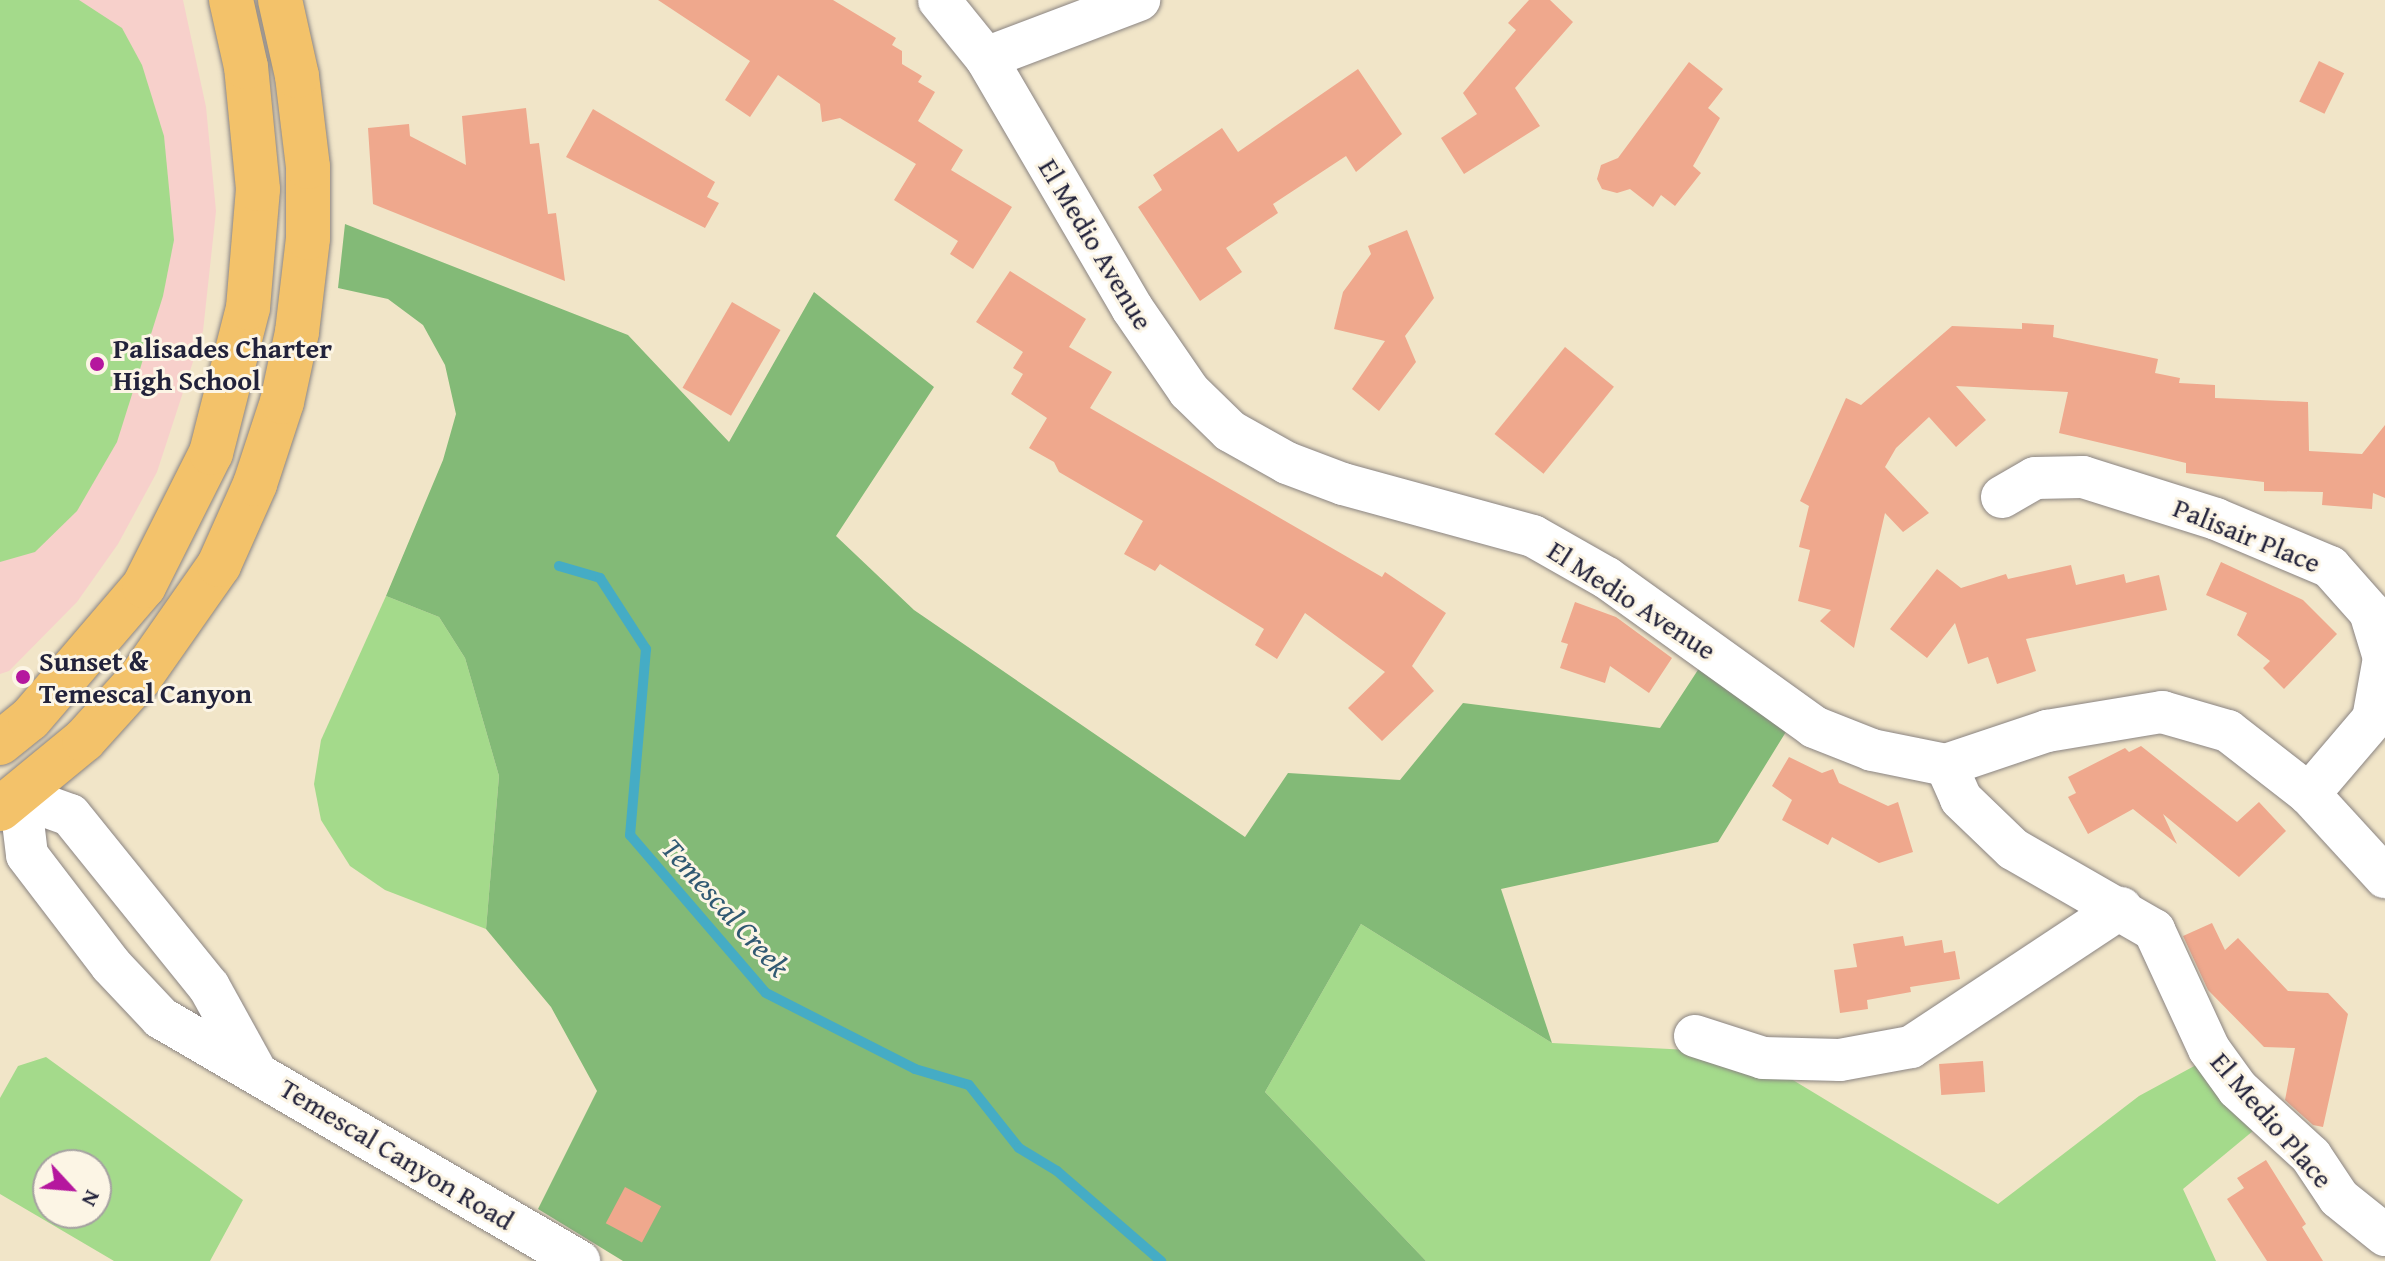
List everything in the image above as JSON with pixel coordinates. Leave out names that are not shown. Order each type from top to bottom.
[{"type":"main road","points":[[0,743],[30,719],[144,586],[211,453],[248,308],[258,189],[246,67],[231,0]]},
{"type":"main road","points":[[7,795],[84,740],[177,629],[219,565],[255,484],[282,402],[297,332],[308,238],[308,167],[297,76],[280,0]]},
{"type":"street","name":"El Medio Avenue","points":[[939,0],[986,58],[1132,308],[1189,391],[1230,431],[1287,463],[1343,484],[1533,536],[1642,601],[1814,727],[1872,750],[1946,765]]},
{"type":"street","points":[[986,58],[1139,0]]},
{"type":"street","name":"Palisair Place","points":[[2002,497],[2035,478],[2083,477],[2216,519],[2330,567],[2370,612],[2384,658],[2373,719],[2309,794]]},
{"type":"street","points":[[1946,765],[2047,731],[2162,712],[2228,731],[2309,794],[2385,877]]},
{"type":"street","name":"El Medio Place","points":[[1946,765],[1961,799],[2013,849],[2121,908],[2154,930],[2209,1049],[2238,1089],[2311,1156],[2339,1198],[2385,1235]]},
{"type":"street","name":"Temescal Canyon Road","points":[[7,795],[27,855],[111,965],[161,1018],[579,1261]]},
{"type":"street","name":"Temescal Canyon Road","points":[[7,795],[70,815],[209,987],[256,1072]]},
{"type":"street","points":[[1695,1036],[1763,1058],[1840,1060],[1911,1047],[2121,908]]},
{"type":"shaded area","name":"Palisades Charter High School","points":[[0,0],[183,0],[206,107],[216,211],[203,331],[157,472],[118,544],[77,602],[9,671],[0,674]]},
{"type":"green space","name":"Palisades Charter High School","points":[[0,0],[79,0],[122,28],[142,65],[164,136],[174,240],[163,296],[117,442],[77,511],[35,552],[0,562]]},
{"type":"green space","points":[[345,224],[628,335],[729,442],[814,292],[934,387],[836,536],[914,610],[1245,837],[1288,773],[1400,780],[1463,703],[1660,728],[1711,650],[1797,714],[1718,842],[1501,889],[1552,1043],[1361,924],[1265,1092],[1426,1261],[623,1261],[538,1209],[597,1091],[551,1007],[486,929],[499,776],[465,658],[439,617],[386,596],[443,460],[456,414],[445,365],[423,325],[388,299],[338,288]]},
{"type":"green space","points":[[386,596],[439,617],[465,658],[499,776],[486,929],[385,890],[350,866],[321,820],[314,784],[321,740]]},
{"type":"green space","points":[[1361,924],[1552,1043],[1748,1053],[1998,1204],[2139,1096],[2209,1058],[2265,1121],[2183,1189],[2216,1261],[1426,1261],[1265,1092]]},
{"type":"green space","points":[[46,1057],[243,1200],[210,1261],[114,1261],[60,1229],[112,1229],[112,1149],[32,1149],[32,1213],[0,1194],[0,1098],[18,1066]]},
{"type":"building","points":[[658,0],[833,0],[896,38],[892,45],[902,51],[902,64],[922,76],[918,82],[935,92],[918,121],[963,150],[951,170],[1012,207],[973,269],[950,254],[958,241],[894,200],[916,164],[840,118],[822,122],[820,104],[778,75],[750,117],[725,100],[750,61]]},
{"type":"building","points":[[1529,0],[1550,0],[1573,22],[1515,88],[1540,126],[1464,174],[1441,138],[1477,114],[1463,93],[1516,30],[1508,23]]},
{"type":"building","points":[[2319,61],[2344,73],[2324,114],[2299,101]]},
{"type":"building","points":[[1689,62],[1723,89],[1708,108],[1720,118],[1693,166],[1701,173],[1675,206],[1661,195],[1653,207],[1630,189],[1617,193],[1602,189],[1597,179],[1601,165],[1618,158]]},
{"type":"building","points":[[1358,69],[1402,134],[1356,172],[1346,156],[1273,204],[1278,213],[1226,248],[1242,272],[1200,301],[1138,207],[1162,190],[1153,175],[1222,128],[1238,152]]},
{"type":"building","points":[[526,108],[530,144],[539,143],[548,214],[556,213],[565,281],[373,204],[368,128],[409,124],[410,136],[466,165],[462,116]]},
{"type":"building","points":[[593,109],[715,182],[707,197],[719,203],[705,228],[566,157]]},
{"type":"building","points":[[1407,230],[1434,298],[1405,336],[1416,362],[1379,411],[1352,389],[1385,341],[1334,329],[1343,292],[1371,254],[1368,246]]},
{"type":"building","points":[[1010,271],[1086,319],[1069,347],[1112,372],[1090,408],[1382,577],[1385,572],[1446,613],[1412,666],[1434,691],[1382,741],[1348,708],[1385,672],[1305,613],[1277,659],[1255,645],[1264,629],[1160,564],[1155,571],[1124,554],[1143,521],[1059,472],[1054,462],[1029,448],[1047,418],[1011,394],[1023,374],[1013,368],[1023,352],[976,322]]},
{"type":"building","points":[[732,302],[780,330],[731,416],[682,388]]},
{"type":"building","points":[[2022,323],[2054,325],[2053,337],[2158,359],[2155,373],[2180,378],[2179,383],[2215,385],[2215,398],[2308,402],[2309,451],[2362,454],[2385,425],[2385,498],[2373,493],[2372,509],[2322,505],[2323,492],[2264,491],[2264,482],[2186,473],[2186,463],[2059,433],[2068,392],[1956,386],[1986,420],[1956,447],[1929,417],[1896,448],[1885,467],[1929,513],[1903,532],[1885,513],[1854,648],[1820,621],[1831,610],[1798,601],[1810,550],[1799,547],[1809,506],[1800,501],[1846,398],[1861,405],[1952,326],[2022,329]]},
{"type":"building","points":[[1565,347],[1614,387],[1543,474],[1495,434]]},
{"type":"building","points":[[2221,562],[2303,600],[2337,634],[2284,689],[2263,668],[2270,661],[2237,635],[2247,613],[2206,595]]},
{"type":"building","points":[[2071,565],[2076,585],[2124,574],[2126,583],[2159,575],[2167,610],[2026,639],[2036,671],[1997,684],[1988,657],[1968,664],[1955,623],[1927,658],[1890,629],[1937,569],[1961,588],[2006,574],[2008,579]]},
{"type":"building","points":[[1575,602],[1616,617],[1672,658],[1649,693],[1610,666],[1605,683],[1560,668],[1568,644],[1561,642]]},
{"type":"building","points":[[2141,746],[2237,822],[2259,802],[2286,831],[2239,877],[2163,814],[2177,844],[2133,809],[2088,834],[2068,797],[2076,793],[2068,777],[2125,748],[2129,752]]},
{"type":"building","points":[[1789,757],[1822,773],[1833,769],[1839,783],[1888,806],[1898,802],[1913,852],[1879,863],[1832,837],[1828,845],[1782,820],[1792,800],[1772,786]]},
{"type":"building","points":[[2212,923],[2225,950],[2238,938],[2288,991],[2328,993],[2348,1014],[2323,1127],[2313,1125],[2285,1100],[2295,1048],[2264,1047],[2208,990],[2183,936]]},
{"type":"building","points":[[1903,936],[1905,946],[1942,940],[1944,953],[1955,951],[1960,979],[1910,987],[1911,992],[1867,1000],[1868,1009],[1840,1013],[1834,970],[1857,967],[1853,944]]},
{"type":"building","points":[[1983,1061],[1985,1092],[1941,1095],[1939,1064]]},
{"type":"building","points":[[2266,1160],[2306,1224],[2302,1227],[2323,1261],[2267,1261],[2227,1199],[2244,1188],[2237,1178]]},
{"type":"building","points":[[625,1187],[661,1206],[642,1242],[606,1223]]},
{"type":"waterway","name":"Temescal Creek","points":[[559,566],[600,578],[646,649],[630,835],[766,993],[915,1069],[969,1085],[1019,1148],[1057,1171],[1161,1261]]},
{"type":"place","name":"Palisades Charter High School","points":[[97,364]]},
{"type":"place","name":"Sunset & Temescal Canyon","points":[[23,677]]}]
